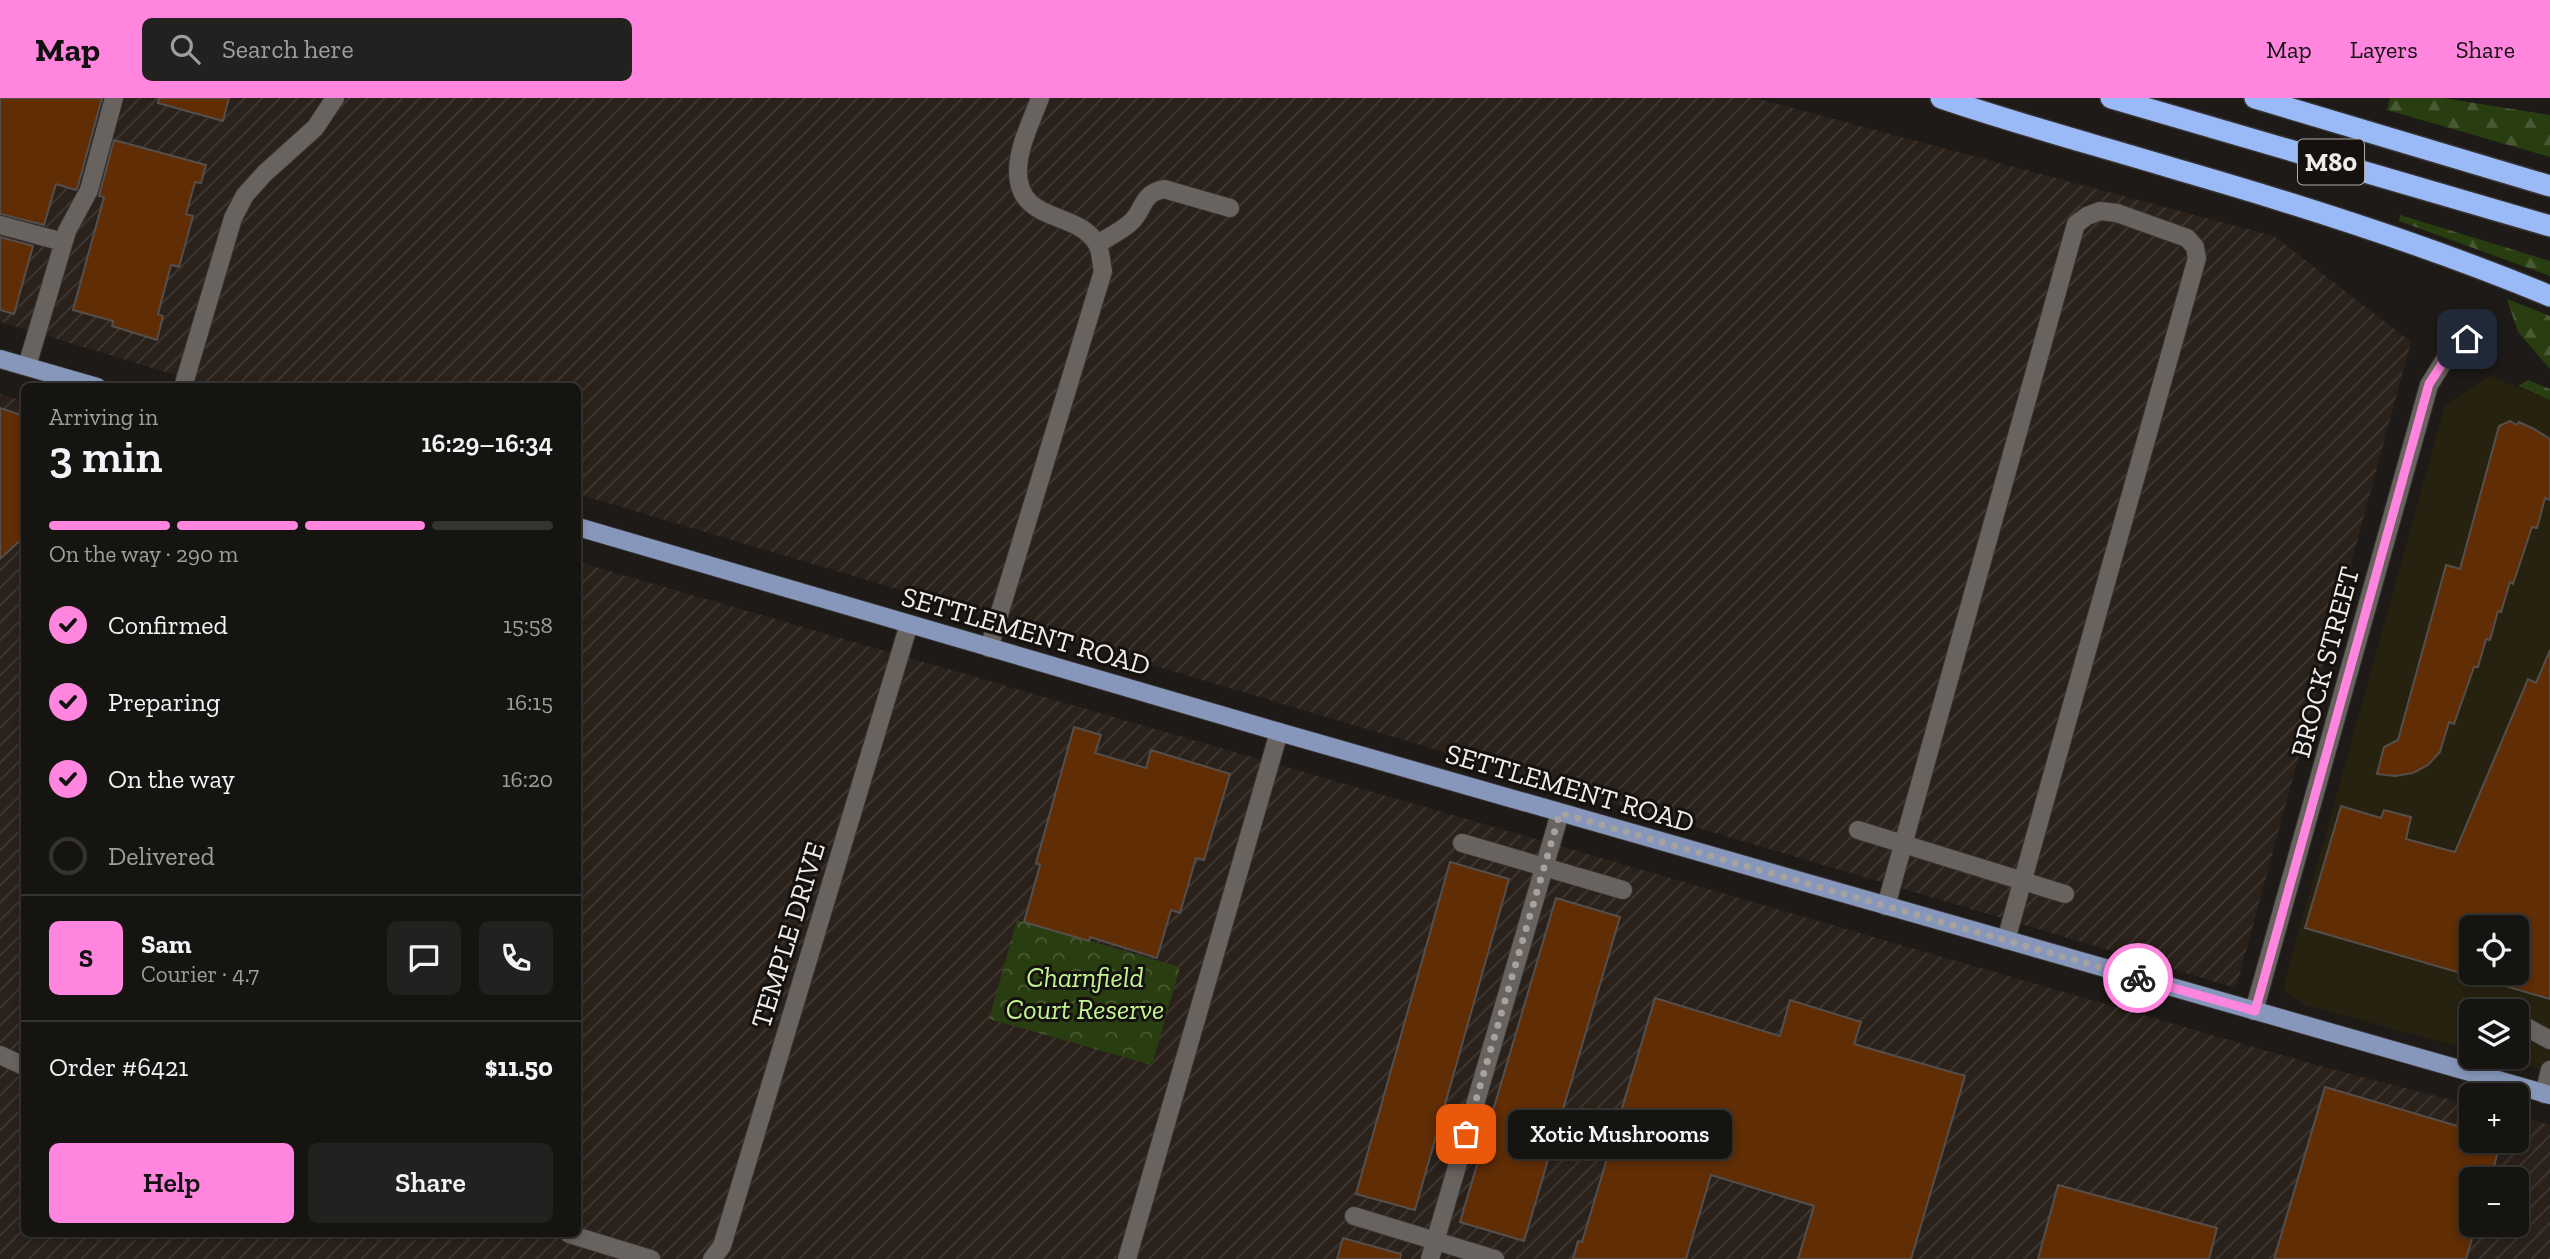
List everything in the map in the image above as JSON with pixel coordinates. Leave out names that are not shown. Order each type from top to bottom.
[{"type":"highway","points":[[1941,98],[2400,239],[2550,296]]},
{"type":"highway","name":"M80","points":[[2111,98],[2550,226]]},
{"type":"highway","name":"M80","points":[[2255,98],[2550,186]]},
{"type":"main road","points":[[0,359],[83,383]]},
{"type":"main road","name":"SETTLEMENT ROAD","points":[[581,528],[1560,813],[2547,1094]]},
{"type":"street","points":[[27,366],[63,242],[72,218],[86,198],[114,98]]},
{"type":"street","points":[[184,383],[233,218],[245,195],[315,128],[335,98]]},
{"type":"street","points":[[989,648],[1103,271],[1097,244],[1083,231],[1037,210],[1026,200],[1018,172],[1021,150],[1040,98]]},
{"type":"street","points":[[1097,244],[1132,222],[1144,200],[1153,191],[1164,188],[1230,208]]},
{"type":"street","points":[[1886,906],[2071,238],[2077,225],[2087,216],[2100,211],[2117,213],[2187,238],[2195,247],[2197,258],[2006,940]]},
{"type":"street","points":[[0,225],[63,242]]},
{"type":"street","name":"BROCK STREET","points":[[2255,1011],[2429,384],[2444,361],[2467,339]]},
{"type":"street","name":"TEMPLE DRIVE","points":[[712,1259],[722,1246],[909,624]]},
{"type":"street","points":[[1127,1259],[1279,732]]},
{"type":"street","points":[[1430,1259],[1560,813]]},
{"type":"street","points":[[1858,830],[2065,894]]},
{"type":"street","points":[[1462,843],[1623,890]]},
{"type":"street","points":[[2271,956],[2288,961]]},
{"type":"street","points":[[2550,1027],[2528,1028],[2550,1040]]},
{"type":"street","points":[[0,1055],[21,1065]]},
{"type":"street","points":[[2547,1094],[2550,1070]]},
{"type":"street","points":[[1354,1216],[1494,1259]]},
{"type":"street","points":[[579,1237],[650,1259]]},
{"type":"shaded area","points":[[0,98],[1755,98],[2274,236],[2411,342],[2236,988],[581,495],[581,383],[203,383],[0,322]]},
{"type":"shaded area","points":[[2489,376],[2550,400],[2550,1072],[2529,1066],[2529,999],[2459,999],[2459,1047],[2305,1005],[2286,992],[2284,984],[2445,405]]},
{"type":"shaded area","points":[[0,394],[21,400],[21,1237],[581,1237],[581,563],[2316,1065],[2459,1102],[2459,1153],[2529,1153],[2529,1120],[2550,1125],[2550,1259],[0,1259]]},
{"type":"green space","points":[[2390,98],[2443,98],[2550,115],[2550,157],[2387,110]]},
{"type":"green space","points":[[2400,215],[2550,261],[2550,276],[2399,221]]},
{"type":"green space","points":[[2507,299],[2550,316],[2550,369],[2518,332]]},
{"type":"green space","points":[[2528,380],[2550,389],[2550,400],[2518,386]]},
{"type":"green space","name":"Charnfield Court Reserve","points":[[1017,920],[1180,967],[1152,1065],[989,1019]]},
{"type":"building","points":[[0,98],[102,98],[78,186],[76,190],[56,184],[44,225],[0,214]]},
{"type":"building","points":[[159,98],[229,98],[223,121],[158,103]]},
{"type":"building","points":[[114,140],[206,165],[201,183],[195,182],[186,214],[193,216],[179,267],[171,265],[158,314],[163,316],[157,340],[112,326],[113,321],[73,310],[104,197],[99,196]]},
{"type":"building","points":[[0,237],[33,246],[14,314],[0,310]]},
{"type":"building","points":[[0,408],[21,415],[21,540],[0,559]]},
{"type":"building","points":[[2510,421],[2517,425],[2519,422],[2550,439],[2550,500],[2545,498],[2537,528],[2532,527],[2513,584],[2510,582],[2490,640],[2486,639],[2478,667],[2474,667],[2454,724],[2449,722],[2440,752],[2428,765],[2413,773],[2395,776],[2377,774],[2384,747],[2398,740],[2446,565],[2460,569],[2499,426]]},
{"type":"building","points":[[2550,650],[2550,999],[2502,985],[2529,985],[2529,915],[2459,915],[2459,973],[2305,928],[2341,806],[2381,818],[2384,810],[2411,817],[2406,839],[2455,852],[2528,679],[2536,683]]},
{"type":"building","points":[[1074,727],[1101,735],[1095,753],[1146,768],[1151,750],[1230,774],[1204,860],[1196,858],[1180,913],[1171,910],[1157,958],[1090,937],[1089,941],[1024,922],[1040,865],[1036,863]]},
{"type":"building","points":[[1450,862],[1509,879],[1415,1210],[1356,1194]]},
{"type":"building","points":[[1556,898],[1620,917],[1524,1241],[1460,1222]]},
{"type":"building","points":[[1655,998],[1780,1036],[1790,1000],[1861,1022],[1854,1044],[1965,1076],[1911,1259],[1798,1259],[1814,1206],[1711,1175],[1686,1259],[1573,1259],[1578,1241],[1582,1242]]},
{"type":"building","points":[[2325,1087],[2459,1126],[2459,1153],[2498,1153],[2494,1167],[2459,1167],[2459,1237],[2472,1237],[2466,1259],[2274,1259]]},
{"type":"building","points":[[2058,1185],[2217,1228],[2209,1259],[2038,1259]]},
{"type":"building","points":[[1343,1238],[1401,1254],[1400,1259],[1337,1259]]},
{"type":"way so far","points":[[1466,1134],[1560,813],[2138,978]]},
{"type":"place","name":"Xotic Mushrooms","points":[[1466,1134]]},
{"type":"route","points":[[2138,978],[2255,1011],[2429,384],[2444,361],[2467,339]]}]
